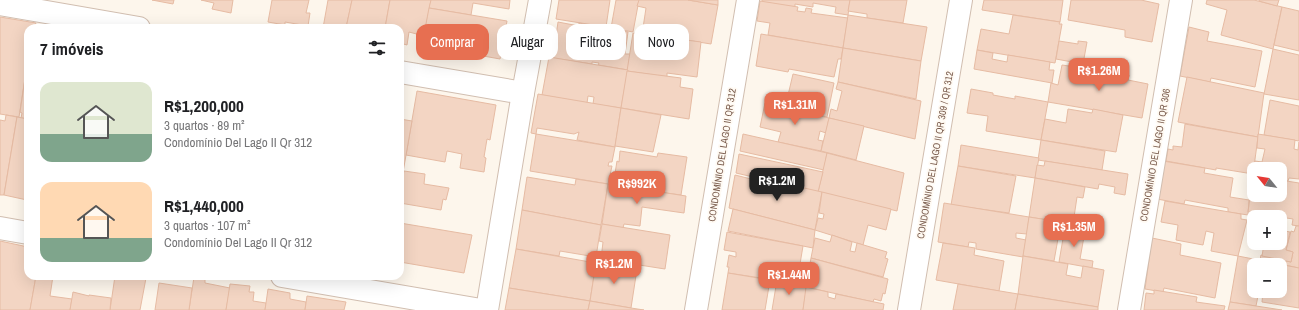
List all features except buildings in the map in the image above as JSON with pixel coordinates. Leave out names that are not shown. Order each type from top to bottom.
[{"type":"street","points":[[487,310],[540,0]]},
{"type":"street","name":"CONDOMÍNIO DEL LAGO II QR 312","points":[[696,310],[748,0]]},
{"type":"street","name":"CONDOMÍNIO DEL LAGO II QR 309 / QR 312","points":[[909,310],[961,0]]},
{"type":"street","name":"CONDOMÍNIO DEL LAGO II QR 306","points":[[1128,310],[1181,0]]},
{"type":"street","points":[[0,4],[116,24]]},
{"type":"street","points":[[404,73],[523,93]]},
{"type":"street","points":[[0,228],[24,232]]},
{"type":"street","points":[[305,280],[481,310]]}]
